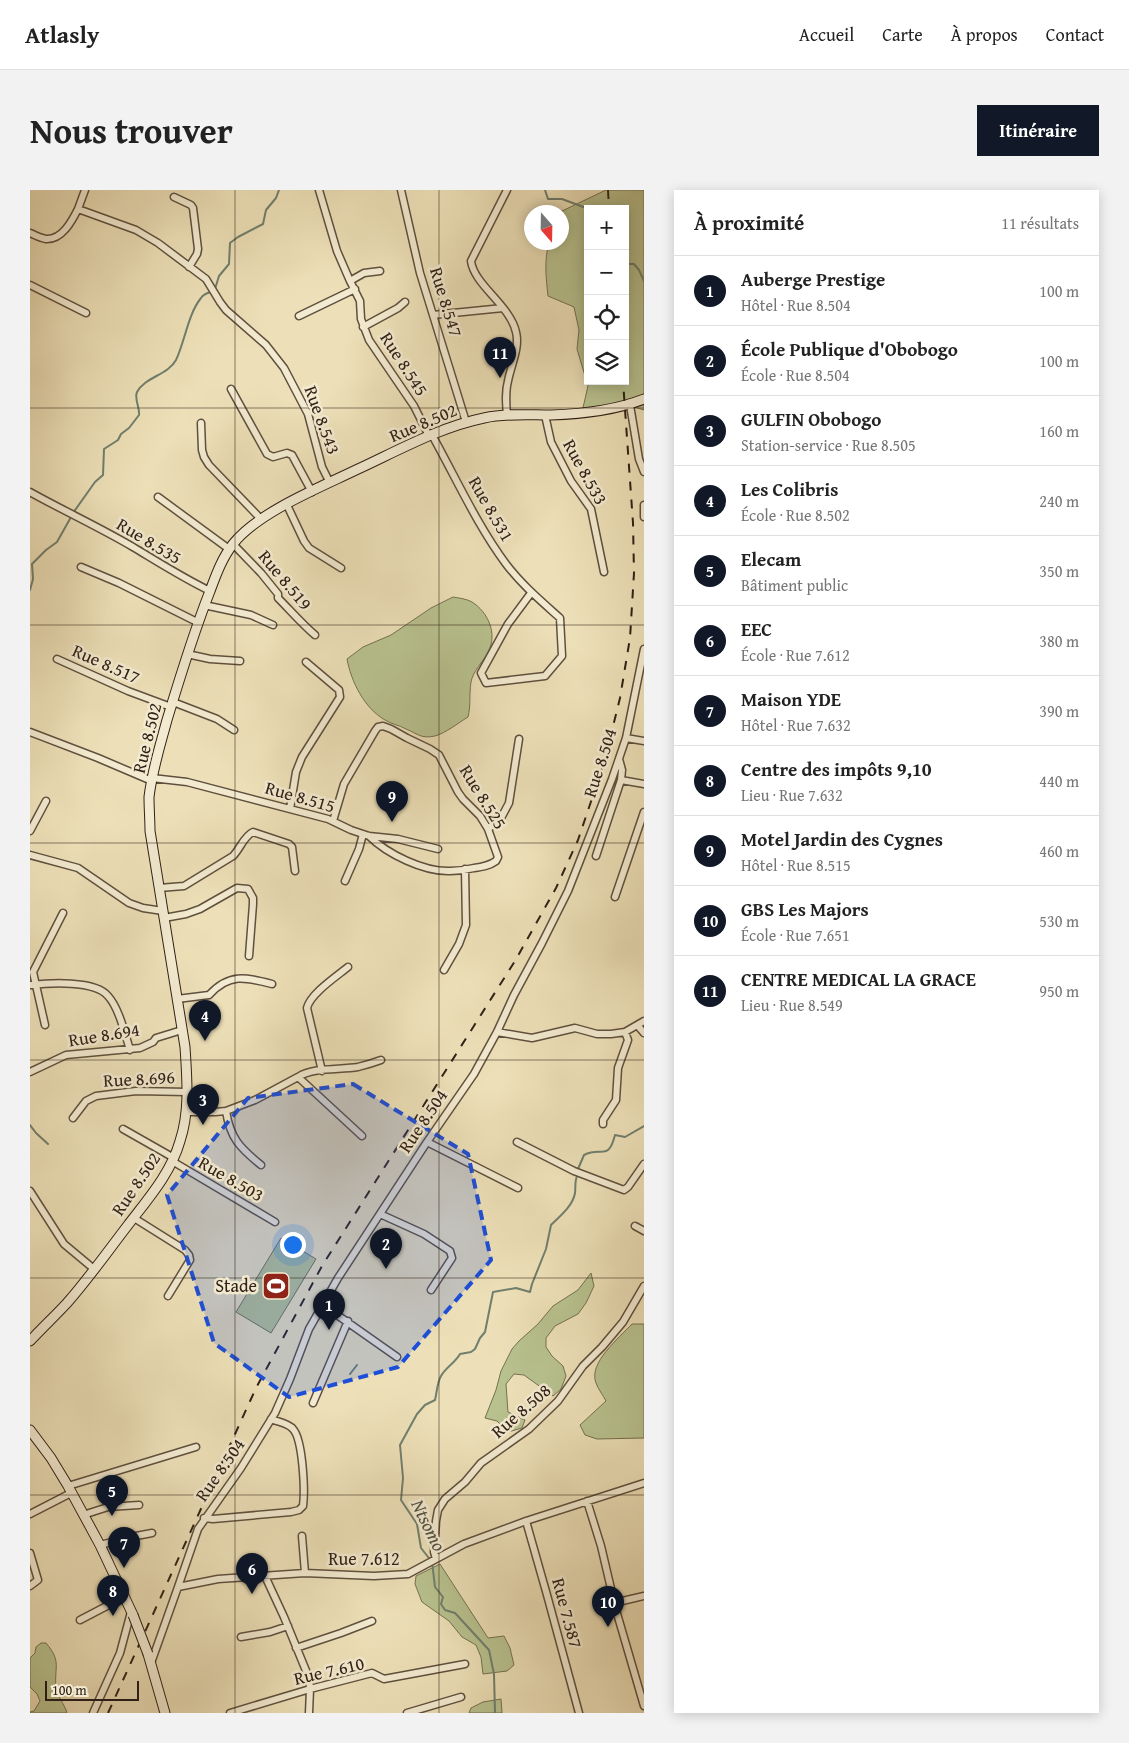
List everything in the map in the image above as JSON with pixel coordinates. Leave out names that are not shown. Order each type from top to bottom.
[{"type":"main road","name":"Rue 8.502","points":[[32,1336],[67,1302],[134,1218],[163,1178],[173,1160],[180,1141],[186,1112],[186,1065],[150,831],[149,798],[152,779],[187,654],[218,570],[231,547],[261,519],[287,505],[431,435],[466,422],[486,417],[507,415],[545,415],[582,412],[630,404],[644,399]]},
{"type":"main road","points":[[30,1430],[51,1458],[100,1545],[132,1614],[149,1658],[165,1713]]},
{"type":"street","points":[[30,232],[48,239],[62,233],[78,209],[85,190]]},
{"type":"street","name":"Rue 8.545","points":[[319,190],[337,251],[360,301],[363,327],[368,340],[414,406],[431,435]]},
{"type":"street","name":"Rue 8.547","points":[[401,190],[420,272],[466,422]]},
{"type":"street","points":[[507,190],[471,261],[474,272],[503,308],[516,332],[517,344],[507,381],[507,415]]},
{"type":"street","points":[[174,198],[191,204],[193,208],[198,249],[188,267]]},
{"type":"street","name":"Rue 8.543","points":[[78,209],[136,230],[158,243],[206,279],[226,310],[266,345],[284,368],[308,414],[322,466],[330,483]]},
{"type":"street","points":[[350,281],[364,273],[380,271]]},
{"type":"street","points":[[30,285],[86,313]]},
{"type":"street","points":[[299,316],[354,289]]},
{"type":"street","points":[[363,327],[398,308],[405,302]]},
{"type":"street","points":[[433,315],[503,308]]},
{"type":"street","points":[[231,389],[267,454],[273,457],[287,453],[292,455],[312,492]]},
{"type":"street","points":[[630,404],[639,460],[644,472]]},
{"type":"street","name":"Rue 8.533","points":[[545,415],[551,442],[571,481],[591,509],[604,572]]},
{"type":"street","points":[[201,423],[204,457],[261,519]]},
{"type":"street","name":"Rue 8.531","points":[[431,435],[480,523],[506,564],[531,593],[560,618],[562,656],[545,676],[486,683],[481,674],[508,624],[531,593]]},
{"type":"street","name":"Rue 8.535","points":[[30,492],[70,515],[126,543],[184,579],[210,591]]},
{"type":"street","name":"Rue 8.519","points":[[158,497],[231,547],[278,594],[278,598],[315,635]]},
{"type":"street","points":[[287,505],[309,548],[342,568]]},
{"type":"street","points":[[644,506],[644,517]]},
{"type":"street","points":[[81,567],[119,583],[198,622]]},
{"type":"street","points":[[204,605],[251,615],[273,625]]},
{"type":"street","name":"Rue 8.504","points":[[178,1587],[192,1542],[204,1518],[241,1468],[271,1419],[290,1379],[309,1329],[338,1278],[474,1074],[568,891],[626,738],[644,649]]},
{"type":"street","points":[[187,654],[210,659],[240,661]]},
{"type":"street","name":"Rue 8.517","points":[[57,659],[128,691],[172,704]]},
{"type":"street","points":[[290,809],[296,772],[302,757],[340,697],[338,690],[306,662]]},
{"type":"street","points":[[172,704],[216,719],[234,730]]},
{"type":"street","name":"Rue 8.525","points":[[333,821],[344,784],[375,731],[378,727],[383,726],[391,728],[439,755],[458,792],[480,816],[488,830],[498,857],[496,862],[491,864],[465,870],[440,871],[390,853],[366,835]]},
{"type":"street","name":"Rue 8.515","points":[[30,732],[152,779],[187,782],[333,821],[366,835],[398,839],[438,849]]},
{"type":"street","points":[[488,830],[501,818],[509,802],[518,738]]},
{"type":"street","points":[[626,738],[644,741]]},
{"type":"street","points":[[596,856],[621,780],[622,770],[619,758]]},
{"type":"street","points":[[621,780],[644,784]]},
{"type":"street","points":[[30,831],[46,801]]},
{"type":"street","points":[[615,898],[644,812]]},
{"type":"street","points":[[159,888],[184,886],[192,882],[233,856],[249,834],[253,832],[292,847],[295,871]]},
{"type":"street","points":[[345,881],[366,835]]},
{"type":"street","points":[[30,856],[78,868],[129,903],[163,914],[186,914],[200,909],[237,888],[248,889],[253,898],[248,956]]},
{"type":"street","points":[[444,970],[459,944],[466,925],[465,870]]},
{"type":"street","points":[[45,1024],[33,985],[33,972],[63,913]]},
{"type":"street","points":[[322,1071],[307,1008],[308,1003],[348,967]]},
{"type":"street","points":[[177,999],[209,995],[219,984],[231,980],[248,978],[272,984]]},
{"type":"street","points":[[33,985],[64,983],[100,989],[110,998],[122,1025],[130,1050]]},
{"type":"street","points":[[497,1032],[532,1038],[575,1028],[597,1034],[625,1032],[641,1024],[644,1033]]},
{"type":"street","name":"Rue 8.694","points":[[30,1072],[66,1055],[140,1048],[153,1042],[156,1038],[182,1030]]},
{"type":"street","points":[[603,1124],[603,1120],[616,1100],[618,1068],[628,1040],[625,1032]]},
{"type":"street","points":[[186,1112],[226,1110],[255,1100],[303,1074],[356,1067],[381,1060]]},
{"type":"street","points":[[298,1078],[362,1136]]},
{"type":"street","name":"Rue 8.696","points":[[73,1118],[82,1104],[92,1097],[136,1091],[187,1092]]},
{"type":"street","points":[[226,1110],[228,1124],[234,1139],[245,1152],[261,1165]]},
{"type":"street","name":"Rue 8.503","points":[[123,1129],[275,1222]]},
{"type":"street","points":[[427,1142],[518,1188]]},
{"type":"street","points":[[517,1142],[558,1164],[624,1190],[644,1164]]},
{"type":"street","points":[[30,1191],[64,1244],[94,1269]]},
{"type":"street","points":[[380,1214],[424,1234],[450,1251],[452,1258],[431,1290]]},
{"type":"street","points":[[134,1218],[186,1250],[189,1255],[190,1260],[168,1296]]},
{"type":"street","points":[[635,1226],[644,1231]]},
{"type":"street","name":"Rue 8.508","points":[[436,1558],[434,1552],[436,1521],[438,1510],[445,1499],[465,1482],[481,1463],[529,1429],[558,1401],[582,1366],[602,1347],[623,1322],[644,1286]]},
{"type":"street","points":[[324,1305],[397,1357]]},
{"type":"street","points":[[313,1403],[348,1321]]},
{"type":"street","points":[[204,1518],[213,1519],[292,1512],[299,1510],[303,1506],[303,1468],[295,1432],[290,1426],[271,1419]]},
{"type":"street","points":[[30,1514],[70,1490],[196,1447]]},
{"type":"street","name":"Rue 7.612","points":[[178,1587],[218,1579],[305,1573],[400,1575],[416,1571],[436,1558],[464,1544],[644,1482]]},
{"type":"street","points":[[587,1501],[644,1706]]},
{"type":"street","points":[[83,1516],[108,1507],[139,1504]]},
{"type":"street","name":"Rue 7.587","points":[[526,1522],[579,1713]]},
{"type":"street","points":[[100,1545],[152,1533]]},
{"type":"street","points":[[302,1536],[305,1573]]},
{"type":"street","points":[[30,1552],[38,1580],[30,1586]]},
{"type":"street","points":[[265,1576],[288,1626],[308,1678],[310,1689],[309,1713]]},
{"type":"street","points":[[149,1658],[178,1587]]},
{"type":"street","points":[[614,1603],[644,1596]]},
{"type":"street","points":[[80,1620],[124,1597]]},
{"type":"street","points":[[93,1713],[120,1652],[132,1614]]},
{"type":"street","points":[[296,1648],[372,1621]]},
{"type":"street","points":[[241,1637],[270,1632],[288,1626]]},
{"type":"street","name":"Rue 7.610","points":[[230,1713],[372,1673],[384,1679],[465,1664]]},
{"type":"street","points":[[407,1713],[461,1697]]},
{"type":"highlighted area","points":[[353,1084],[468,1154],[491,1260],[398,1367],[289,1397],[214,1343],[167,1195],[248,1098]]},
{"type":"green space","points":[[606,190],[644,190],[644,410],[628,405],[582,412],[588,385],[629,385],[629,205],[584,205],[584,373],[577,349],[579,330],[574,307],[548,296],[547,250],[569,250],[569,208]]},
{"type":"green space","points":[[453,597],[470,601],[478,606],[487,617],[492,631],[491,645],[472,678],[468,717],[439,735],[423,736],[387,721],[371,708],[355,685],[347,659],[363,647],[391,635],[431,608]]},
{"type":"green space","name":"Stade","points":[[281,1238],[316,1259],[271,1333],[236,1312]]},
{"type":"green space","points":[[591,1273],[594,1286],[586,1303],[578,1314],[555,1326],[546,1338],[546,1347],[552,1356],[563,1366],[566,1376],[561,1389],[553,1396],[524,1375],[514,1374],[506,1384],[508,1412],[525,1420],[522,1428],[508,1432],[497,1421],[485,1418],[501,1371],[512,1349],[538,1324],[553,1306],[578,1290]]},
{"type":"green space","points":[[632,1324],[644,1324],[644,1438],[597,1439],[585,1435],[580,1425],[606,1401],[596,1383],[596,1367],[606,1351]]},
{"type":"green space","points":[[440,1564],[488,1638],[504,1636],[510,1648],[514,1665],[507,1671],[483,1674],[481,1657],[476,1645],[462,1637],[449,1621],[422,1602],[415,1584],[416,1576]]},
{"type":"green space","points":[[41,1643],[46,1643],[56,1660],[56,1688],[67,1713],[30,1713],[34,1711],[40,1701],[37,1694],[30,1687],[30,1658],[35,1653],[36,1647]]},
{"type":"green space","points":[[501,1699],[502,1713],[469,1713],[471,1708],[483,1702]]},
{"type":"waterway","points":[[215,289],[219,276],[229,264],[230,243],[263,224],[266,210],[276,198],[279,190]]},
{"type":"waterway","name":"Ntsomo","points":[[545,190],[548,199],[562,199],[584,207]]},
{"type":"waterway","name":"Ntsomo","points":[[629,264],[634,264],[644,281]]},
{"type":"waterway","points":[[73,513],[95,482],[103,475],[104,449],[118,440],[121,434],[129,428],[139,415],[136,398],[137,392],[145,383],[168,369],[176,360],[197,304],[203,296],[211,292]]},
{"type":"waterway","points":[[30,590],[33,579],[32,564],[57,542],[71,517]]},
{"type":"waterway","points":[[30,1125],[48,1144]]},
{"type":"waterway","name":"Ntsomo","points":[[578,1169],[584,1155],[607,1151],[615,1135],[625,1137],[644,1126]]},
{"type":"waterway","name":"Ntsomo","points":[[495,1713],[494,1674],[489,1650],[455,1613],[445,1610],[441,1604],[443,1597],[435,1587],[432,1562],[421,1548],[417,1524],[401,1500],[403,1478],[400,1445],[417,1414],[425,1405],[435,1400],[443,1373],[460,1354],[471,1352],[475,1349],[485,1332],[493,1292],[516,1288],[530,1292],[546,1249],[551,1225],[572,1202],[578,1174]]},
{"type":"waterway","points":[[350,1374],[357,1365]]},
{"type":"railway","points":[[608,190],[609,205]]},
{"type":"railway","points":[[108,1713],[256,1388],[322,1266],[515,961],[556,888],[578,840],[604,763],[620,698],[630,638],[634,573],[633,523],[623,385]]},
{"type":"place","name":"CENTRE MEDICAL LA GRACE","points":[[500,378]]},
{"type":"place","name":"Motel Jardin des Cygnes","points":[[392,822]]},
{"type":"place","name":"Les Colibris","points":[[205,1041]]},
{"type":"place","name":"GULFIN Obobogo","points":[[203,1125]]},
{"type":"place","name":"École Publique d'Obobogo","points":[[386,1269]]},
{"type":"place","name":"Stade","points":[[276,1286]]},
{"type":"place","name":"Auberge Prestige","points":[[329,1330]]},
{"type":"place","name":"Elecam","points":[[112,1516]]},
{"type":"place","name":"Maison YDE","points":[[124,1568]]},
{"type":"place","name":"EEC","points":[[252,1594]]},
{"type":"place","name":"Centre des impôts 9,10","points":[[113,1616]]},
{"type":"place","name":"GBS Les Majors","points":[[608,1627]]}]
